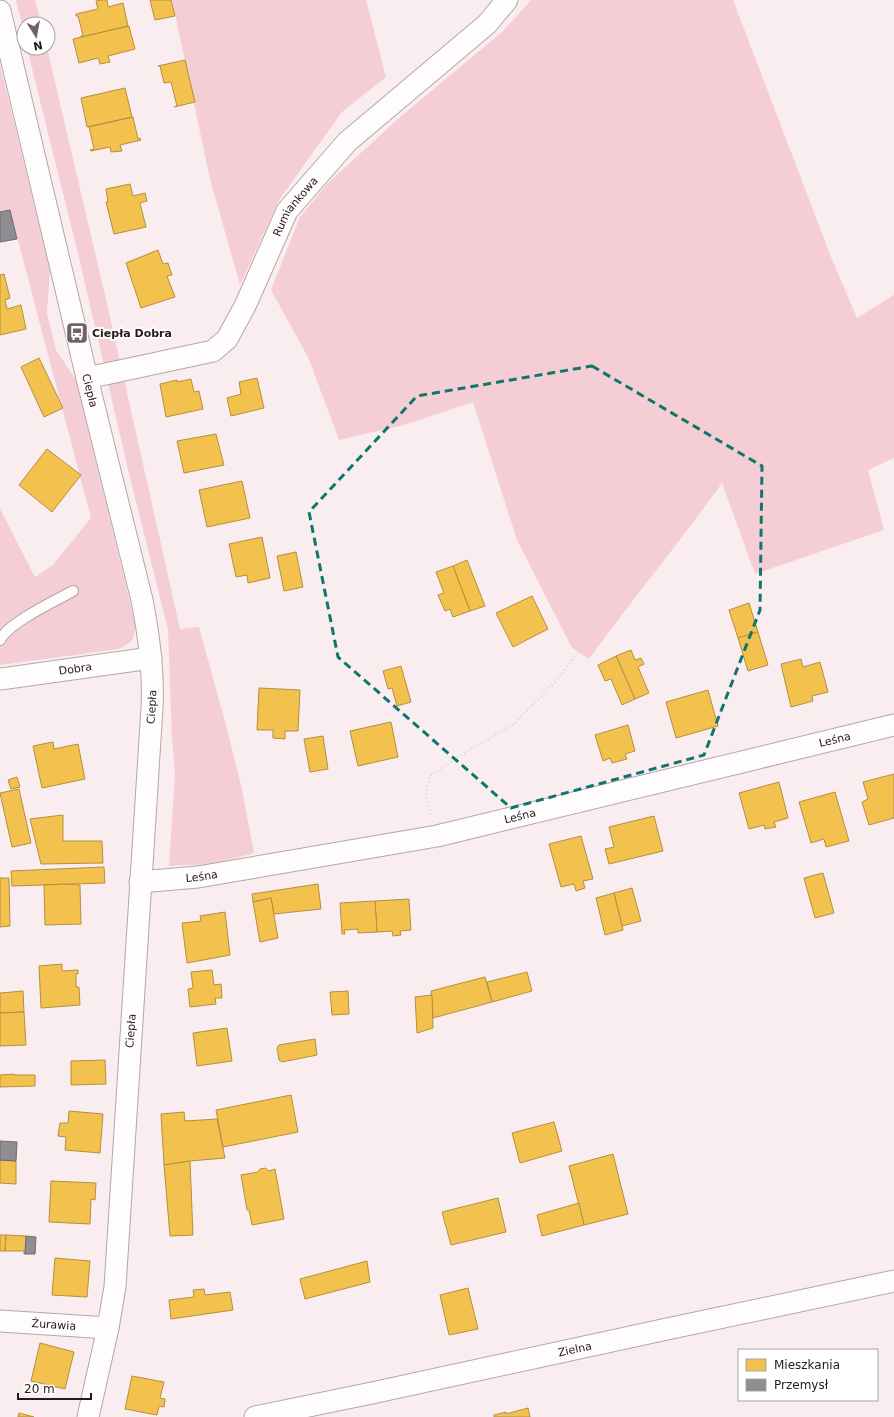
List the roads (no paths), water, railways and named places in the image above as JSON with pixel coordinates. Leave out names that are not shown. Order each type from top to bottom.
[{"type":"street","name":"Rumiankowa","points":[[87,378],[213,351],[228,339],[245,306],[287,211],[347,142],[487,24],[507,0]]},
{"type":"street","name":"Ciepła","points":[[0,11],[87,378],[142,600],[148,628],[153,688],[115,1287],[108,1328],[88,1417]]},
{"type":"street","name":"Dobra","points":[[0,679],[151,658]]},
{"type":"street","name":"Leśna","points":[[140,882],[198,878],[437,836],[894,725]]},
{"type":"street","name":"Zielna","points":[[255,1417],[894,1281]]},
{"type":"street","name":"Żurawia","points":[[0,1321],[108,1328]]},
{"type":"lane","points":[[0,640],[4,633],[17,623],[73,591]]},
{"type":"place","name":"Ciepła Dobra","points":[[77,333]]}]
